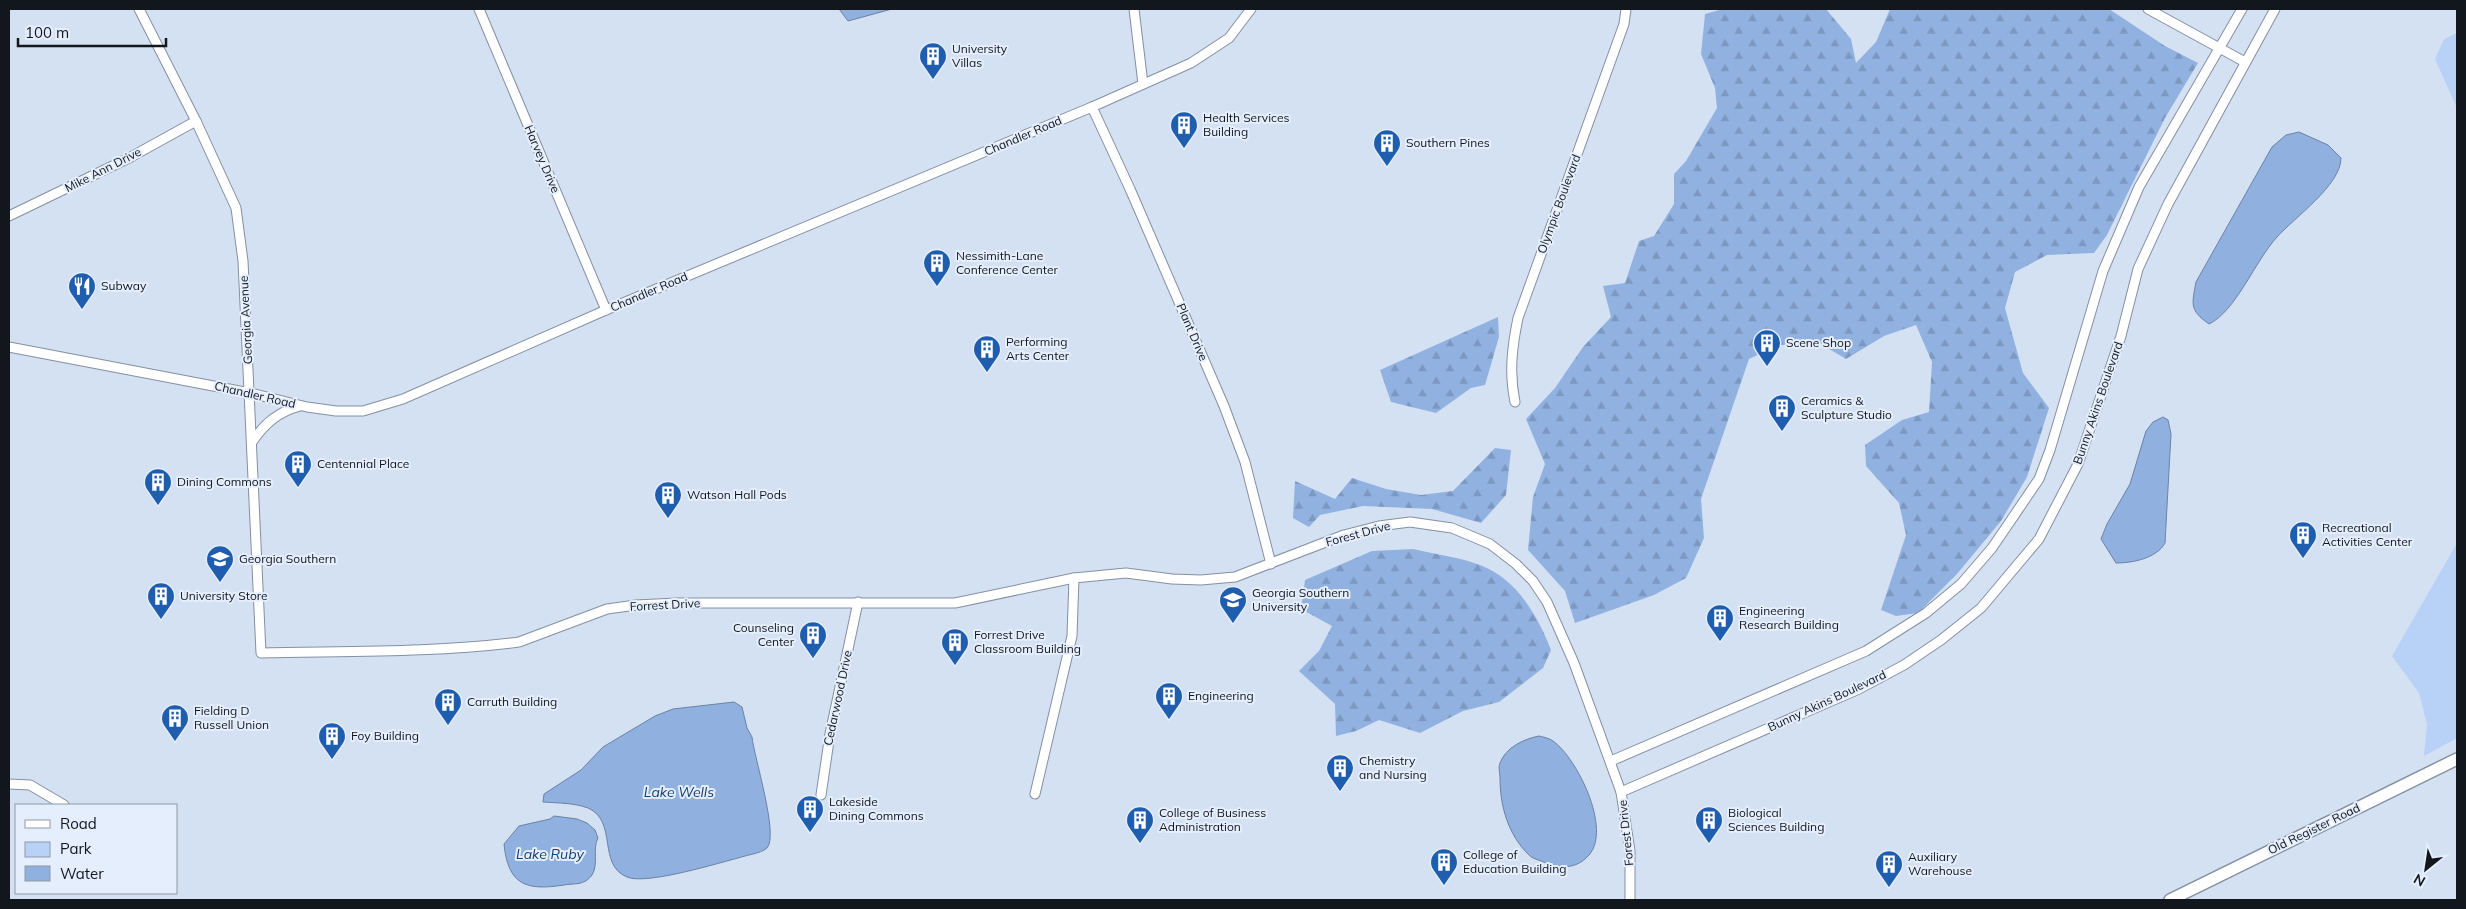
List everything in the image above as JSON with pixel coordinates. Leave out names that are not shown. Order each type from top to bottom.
[{"type":"street","name":"Georgia Avenue","points":[[139,9],[196,121],[236,208],[243,261],[261,653]]},
{"type":"street","name":"Harvey Drive","points":[[478,9],[606,310]]},
{"type":"street","points":[[1134,9],[1143,84]]},
{"type":"street","name":"Chandler Road","points":[[9,347],[250,392],[302,406],[336,411],[363,411],[390,403],[606,310],[1092,107],[1191,63],[1216,49],[1229,38],[1251,9]]},
{"type":"street","name":"Olympic Boulevard","points":[[1515,402],[1512,385],[1512,347],[1518,318],[1624,24],[1626,9]]},
{"type":"street","points":[[2148,9],[2246,62]]},
{"type":"street","points":[[1611,761],[1866,651],[1926,613],[1961,584],[1986,555],[2039,479],[2053,442],[2103,271],[2139,187],[2242,9]]},
{"type":"street","name":"Bunny Akins Boulevard","points":[[1621,792],[1859,689],[1904,665],[1941,640],[1982,608],[2039,538],[2078,464],[2121,336],[2138,269],[2168,204],[2275,9]]},
{"type":"street","name":"Plant Drive","points":[[1092,107],[1130,189],[1224,406],[1245,462],[1271,564]]},
{"type":"street","name":"Mike Ann Drive","points":[[9,216],[129,158],[196,121]]},
{"type":"street","points":[[252,442],[261,429],[277,415],[302,406]]},
{"type":"street","name":"Forest Drive","points":[[1074,578],[1126,573],[1200,580],[1235,577],[1344,536],[1379,526],[1410,522],[1452,528],[1490,544],[1533,581],[1547,602],[1574,664],[1621,792],[1630,851],[1630,900]]},
{"type":"street","points":[[1035,794],[1072,636],[1074,578]]},
{"type":"street","name":"Forrest Drive","points":[[261,653],[470,648],[519,642],[607,609],[636,605],[858,602],[956,603],[1074,578]]},
{"type":"street","name":"Cedarwood Drive","points":[[821,795],[830,734],[858,602]]},
{"type":"street","name":"Old Register Road","points":[[2170,900],[2457,759]]},
{"type":"street","points":[[9,784],[30,785],[62,804]]},
{"type":"green space","points":[[1723,9],[1826,9],[1851,39],[1856,63],[1876,42],[1890,9],[2109,9],[2165,46],[2198,63],[2165,118],[2107,235],[2094,253],[2047,255],[2015,272],[2005,308],[2023,373],[2049,408],[2027,477],[2001,521],[1957,574],[1918,613],[1896,616],[1881,610],[1906,535],[1899,503],[1866,466],[1865,445],[1902,420],[1929,412],[1932,362],[1916,325],[1884,336],[1846,359],[1819,343],[1779,345],[1749,359],[1701,499],[1704,538],[1686,578],[1654,595],[1575,623],[1565,591],[1528,550],[1533,497],[1545,464],[1526,419],[1555,388],[1583,347],[1611,317],[1603,286],[1625,283],[1639,241],[1654,236],[1674,204],[1674,174],[1686,161],[1717,108],[1715,88],[1701,54],[1705,14]]},
{"type":"green space","points":[[2457,33],[2457,108],[2435,59],[2444,39]]},
{"type":"green space","points":[[1498,317],[1499,337],[1485,385],[1471,388],[1436,413],[1391,402],[1380,370]]},
{"type":"green space","points":[[1495,448],[1511,450],[1506,495],[1481,523],[1432,509],[1363,506],[1320,515],[1309,527],[1293,518],[1295,481],[1335,499],[1352,478],[1386,489],[1421,495],[1453,491]]},
{"type":"green space","points":[[2457,543],[2457,738],[2424,756],[2427,724],[2419,693],[2392,656]]},
{"type":"green space","points":[[1413,549],[1472,562],[1493,571],[1504,579],[1515,589],[1532,612],[1551,650],[1543,668],[1499,702],[1463,711],[1420,733],[1379,720],[1356,731],[1336,736],[1335,704],[1299,671],[1319,651],[1332,626],[1301,609],[1305,580],[1372,551]]},
{"type":"water","points":[[839,9],[892,9],[848,21]]},
{"type":"water","points":[[2299,132],[2328,145],[2341,158],[2334,179],[2316,200],[2277,237],[2237,297],[2219,318],[2209,324],[2198,315],[2193,306],[2196,282],[2272,147],[2286,135]]},
{"type":"water","points":[[2163,417],[2168,420],[2171,434],[2165,543],[2156,552],[2144,559],[2116,563],[2101,539],[2107,524],[2130,484],[2146,431],[2153,422]]},
{"type":"water","name":"Lake Wells","points":[[734,702],[742,707],[747,728],[752,737],[765,795],[770,840],[767,848],[764,850],[669,875],[637,879],[627,877],[618,871],[612,863],[606,832],[597,814],[588,808],[578,805],[543,802],[544,794],[581,770],[603,747],[655,716],[673,709]]},
{"type":"water","points":[[1539,736],[1553,741],[1572,762],[1589,795],[1594,812],[1595,843],[1584,860],[1572,866],[1554,865],[1529,855],[1515,838],[1506,819],[1500,788],[1500,763],[1511,748],[1527,739]]},
{"type":"water","name":"Lake Ruby","points":[[554,816],[577,819],[587,823],[595,830],[598,838],[596,842],[595,866],[592,875],[583,882],[551,887],[539,887],[521,882],[510,869],[504,844],[519,826],[550,819]]},
{"type":"place","name":"University Villas","points":[[933,80]]},
{"type":"place","name":"Health Services Building","points":[[1184,149]]},
{"type":"place","name":"Southern Pines","points":[[1387,167]]},
{"type":"place","name":"Nessimith-Lane Conference Center","points":[[937,287]]},
{"type":"place","name":"Subway","points":[[82,310]]},
{"type":"place","name":"Scene Shop","points":[[1767,367]]},
{"type":"place","name":"Performing Arts Center","points":[[987,373]]},
{"type":"place","name":"Ceramics & Sculpture Studio","points":[[1782,432]]},
{"type":"place","name":"Centennial Place","points":[[298,488]]},
{"type":"place","name":"Dining Commons","points":[[158,506]]},
{"type":"place","name":"Watson Hall Pods","points":[[668,519]]},
{"type":"place","name":"Recreational Activities Center","points":[[2303,559]]},
{"type":"place","name":"Georgia Southern","points":[[220,583]]},
{"type":"place","name":"University Store","points":[[161,620]]},
{"type":"place","name":"Georgia Southern University","points":[[1233,624]]},
{"type":"place","name":"Engineering Research Building","points":[[1720,642]]},
{"type":"place","name":"Counseling Center","points":[[813,659]]},
{"type":"place","name":"Forrest Drive Classroom Building","points":[[955,666]]},
{"type":"place","name":"Engineering","points":[[1169,720]]},
{"type":"place","name":"Carruth Building","points":[[448,726]]},
{"type":"place","name":"Fielding D Russell Union","points":[[175,742]]},
{"type":"place","name":"Foy Building","points":[[332,760]]},
{"type":"place","name":"Chemistry and Nursing","points":[[1340,792]]},
{"type":"place","name":"Lakeside Dining Commons","points":[[810,833]]},
{"type":"place","name":"College of Business Administration","points":[[1140,844]]},
{"type":"place","name":"Biological Sciences Building","points":[[1709,844]]},
{"type":"place","name":"College of Education Building","points":[[1444,886]]},
{"type":"place","name":"Auxiliary Warehouse","points":[[1889,888]]}]
